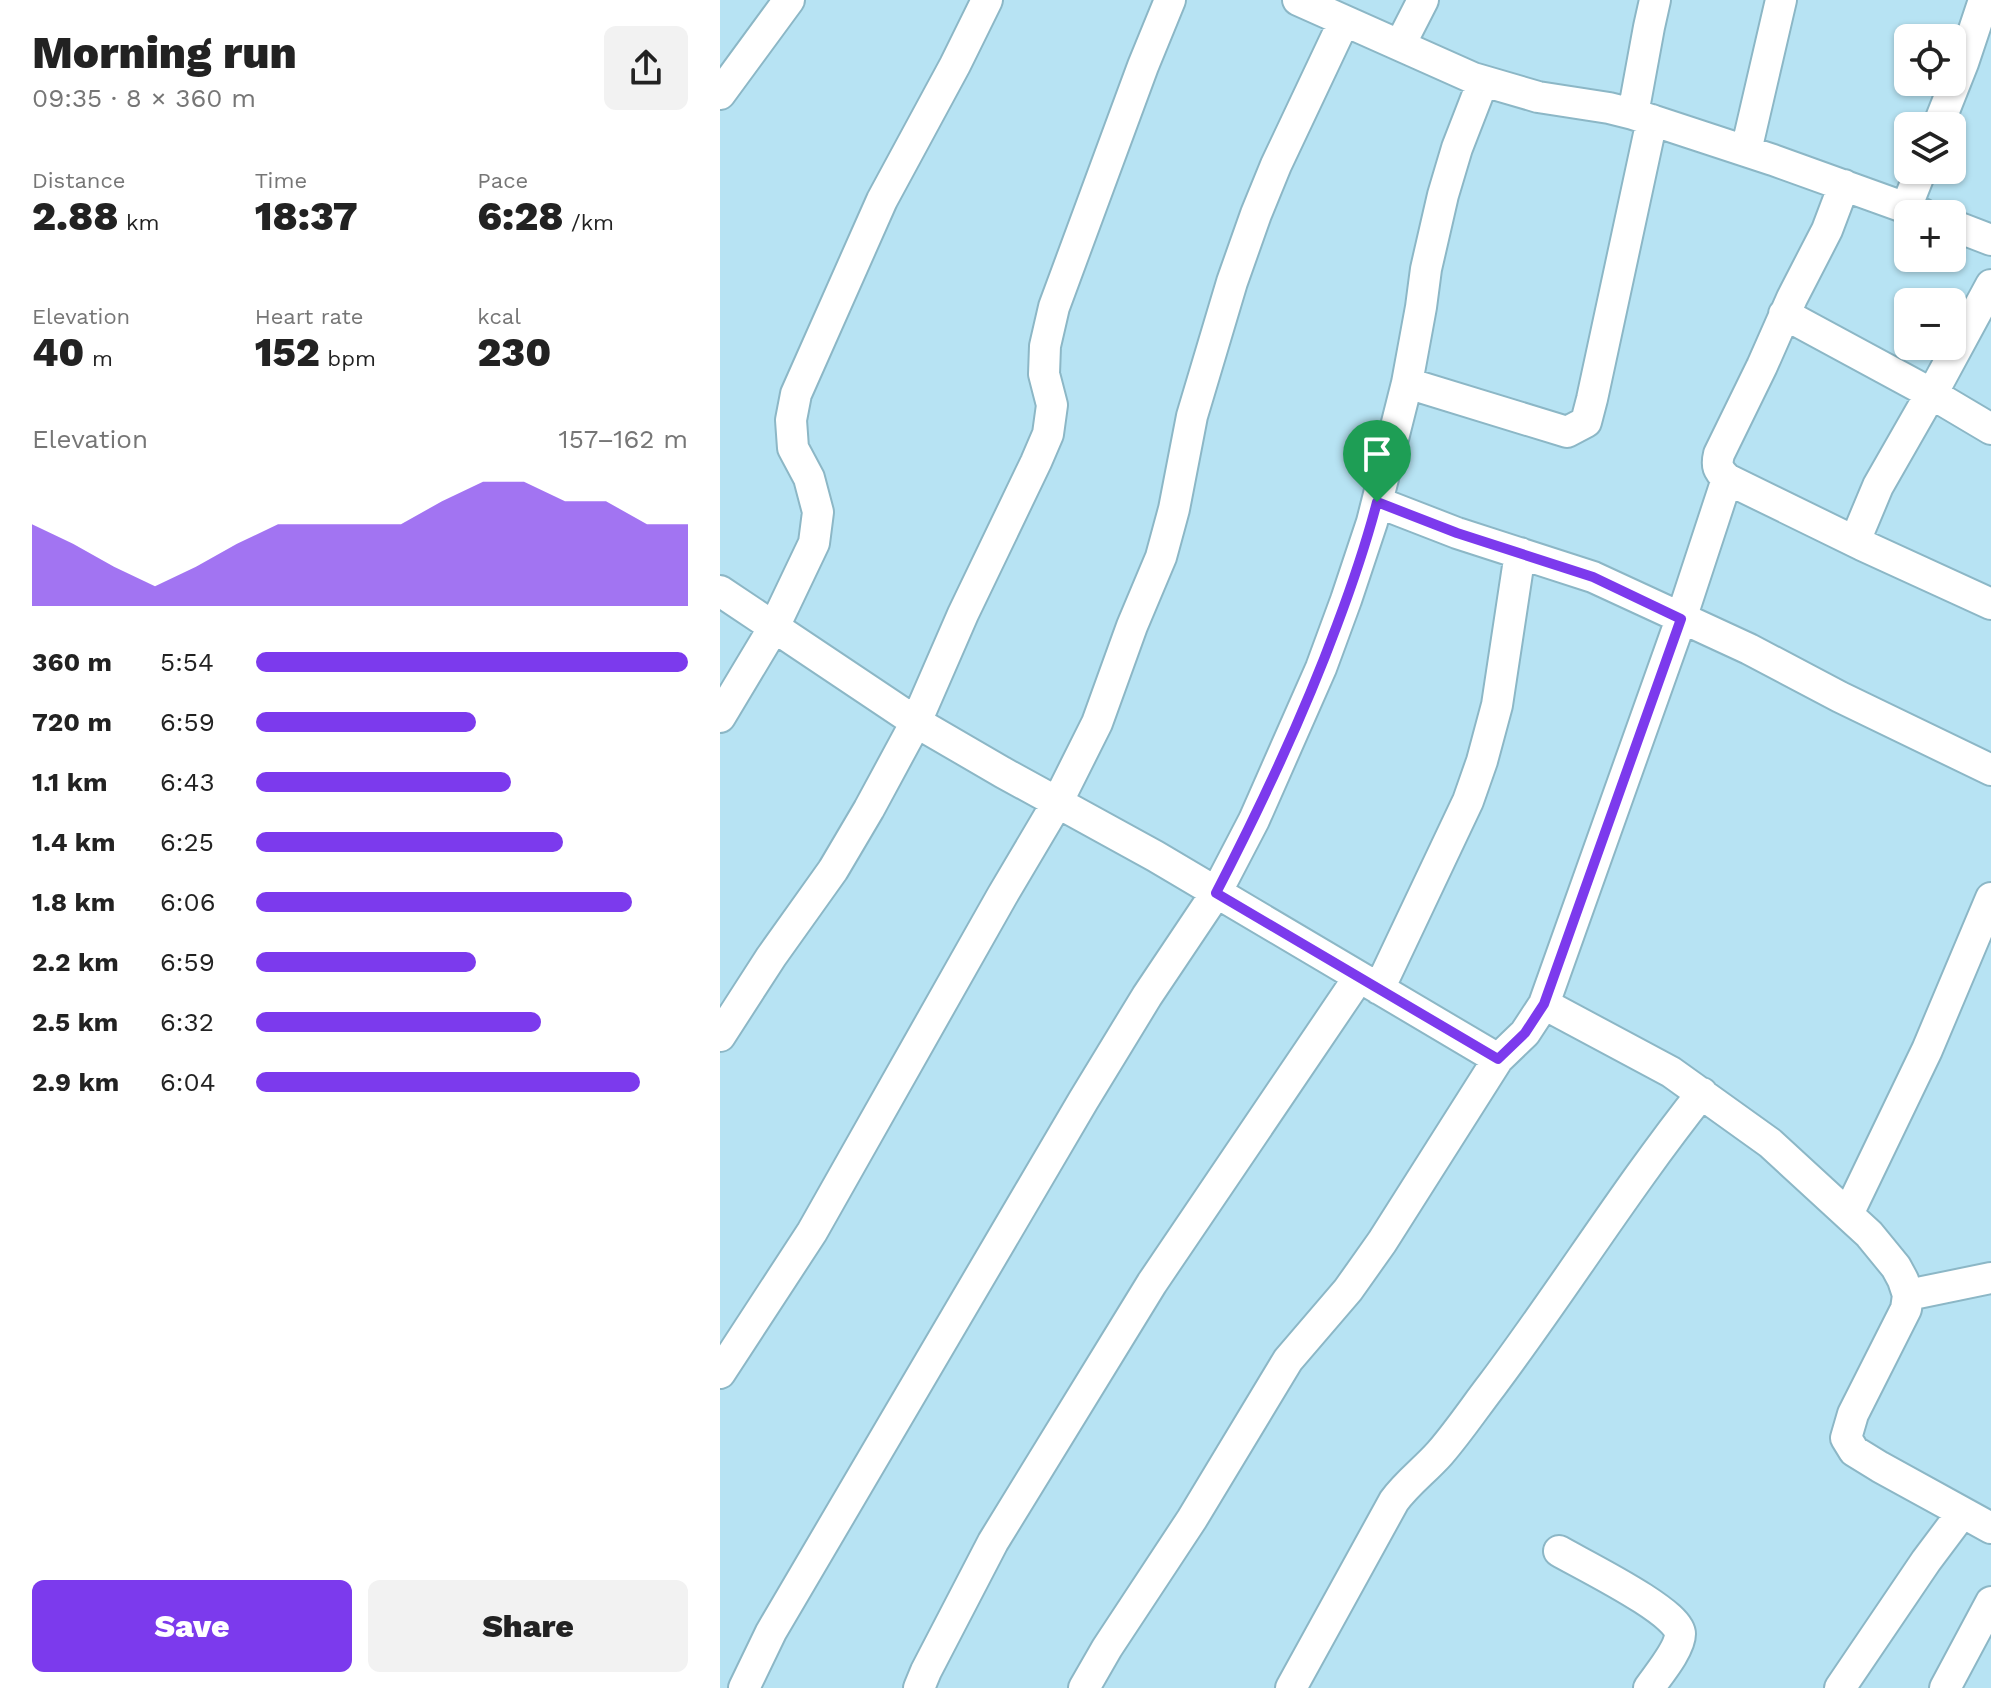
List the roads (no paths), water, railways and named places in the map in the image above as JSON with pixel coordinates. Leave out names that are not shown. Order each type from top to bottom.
[{"type":"street","points":[[720,94],[789,0]]},
{"type":"street","points":[[720,717],[774,627],[814,543],[818,512],[809,478],[793,448],[791,420],[796,394],[882,200],[987,0]]},
{"type":"street","points":[[720,1036],[833,870],[869,809],[916,722],[963,614],[1036,462],[1048,434],[1052,405],[1044,374],[1045,346],[1054,307],[1170,0]]},
{"type":"street","points":[[1298,0],[1483,81],[1538,97],[1609,108],[1643,117],[1894,204]]},
{"type":"street","points":[[1400,45],[1423,0]]},
{"type":"street","points":[[1407,383],[1567,432],[1586,422],[1643,117],[1649,27],[1655,0]]},
{"type":"street","points":[[1746,151],[1781,0]]},
{"type":"street","points":[[1944,112],[1984,0]]},
{"type":"street","points":[[720,1373],[812,1232],[1057,803],[1097,723],[1161,557],[1192,416],[1232,282],[1276,165],[1344,21]]},
{"type":"street","points":[[744,1688],[771,1632],[1083,1101],[1147,996],[1216,893],[1254,820],[1321,668],[1351,587],[1377,502],[1407,383],[1439,209],[1457,148],[1483,81]]},
{"type":"street","points":[[1844,185],[1827,230],[1719,454],[1718,470],[1727,479],[1991,604]]},
{"type":"street","points":[[1966,230],[1991,240]]},
{"type":"street","points":[[1855,541],[1878,486],[1991,285]]},
{"type":"street","points":[[1784,314],[1991,429]]},
{"type":"street","points":[[1084,1688],[1192,1519],[1288,1360],[1348,1290],[1498,1059],[1525,1033],[1544,1004],[1681,619],[1727,479]]},
{"type":"street","points":[[1377,502],[1457,533],[1593,577],[1749,649],[1991,770]]},
{"type":"street","points":[[919,1688],[993,1542],[1152,1283],[1369,983],[1468,801],[1497,705],[1520,553]]},
{"type":"street","points":[[720,591],[916,722],[1155,856],[1498,1059]]},
{"type":"street","points":[[1848,1214],[1927,1050],[1991,898]]},
{"type":"street","points":[[1544,1004],[1671,1072],[1702,1093],[1770,1143],[1869,1234],[1896,1267],[1908,1295],[1906,1309],[1853,1414],[1846,1438],[1854,1451],[1991,1528]]},
{"type":"street","points":[[1291,1688],[1394,1501],[1404,1487],[1441,1452],[1666,1137],[1702,1093]]},
{"type":"street","points":[[1908,1295],[1991,1278]]},
{"type":"street","points":[[1840,1688],[1962,1513]]},
{"type":"street","points":[[1559,1551],[1652,1604],[1678,1626],[1680,1638],[1675,1649],[1649,1688]]},
{"type":"street","points":[[1945,1688],[1991,1602]]}]
